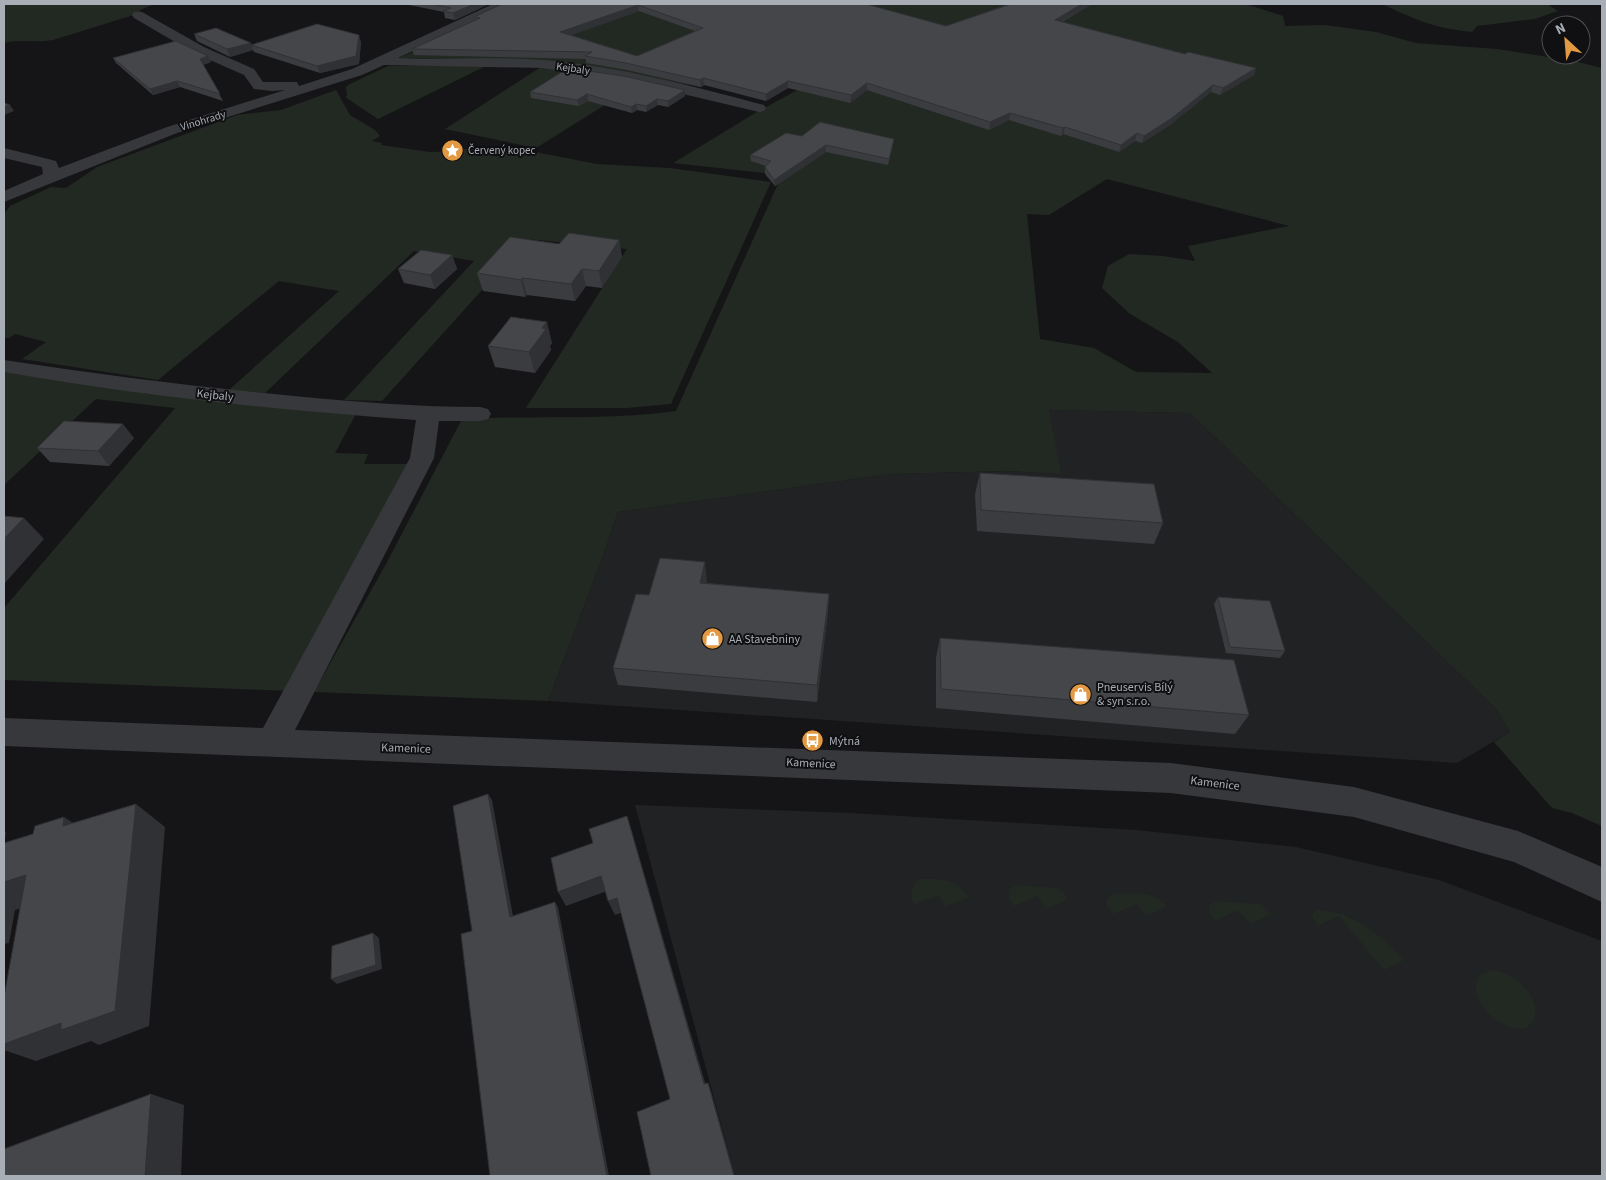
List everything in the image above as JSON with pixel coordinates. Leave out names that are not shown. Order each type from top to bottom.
[{"type":"street","name":"Vinohrady","points":[[4,197],[172,130],[357,72],[502,4]]},
{"type":"street","name":"Vinohrady","points":[[138,15],[199,50],[249,72],[259,86],[292,85],[357,72]]},
{"type":"street","name":"Kejbaly","points":[[382,60],[542,64],[693,91],[759,108]]},
{"type":"street","points":[[4,153],[50,164],[52,177]]},
{"type":"street","name":"Kejbaly","points":[[4,366],[158,389],[428,414],[480,414]]},
{"type":"street","points":[[272,742],[422,458],[428,414]]},
{"type":"street","name":"Kamenice","points":[[4,732],[1171,778],[1354,802],[1518,847],[1602,885]]},
{"type":"shaded area","points":[[4,4],[155,4],[140,10],[140,13],[53,40],[4,43]]},
{"type":"shaded area","points":[[521,4],[1246,4],[1283,16],[1285,26],[1325,25],[1376,32],[1416,43],[1497,49],[1541,56],[1541,65],[1590,65],[1602,68],[1602,826],[1572,813],[1552,808],[1494,742],[1510,732],[1495,708],[1190,413],[1049,410],[1061,474],[1007,471],[891,474],[618,512],[548,701],[314,692],[386,564],[462,419],[623,416],[676,411],[782,175],[673,163],[757,112],[814,81],[743,62],[701,87],[553,62],[399,58]],"holes":[[[1107,179],[1289,226],[1188,246],[1195,261],[1163,256],[1129,254],[1108,266],[1102,288],[1130,314],[1178,342],[1212,373],[1136,372],[1094,348],[1040,339],[1027,214],[1049,215]]]},
{"type":"shaded area","points":[[1382,4],[1547,4],[1558,11],[1541,15],[1541,17],[1535,19],[1477,26],[1472,32],[1446,28],[1405,15]]},
{"type":"shaded area","points":[[488,65],[378,119],[345,97],[347,96],[346,87],[350,84],[388,66]]},
{"type":"shaded area","points":[[541,67],[640,83],[536,148],[445,129]]},
{"type":"shaded area","points":[[336,90],[350,115],[375,130],[380,136],[372,141],[382,143],[381,145],[430,152],[463,151],[465,149],[535,152],[597,164],[670,168],[771,182],[671,404],[627,408],[526,408],[627,249],[528,239],[382,401],[344,400],[474,261],[414,251],[265,393],[229,390],[339,291],[279,281],[158,380],[22,359],[46,342],[15,334],[9,338],[4,338],[4,214],[10,206],[51,187],[66,188],[97,167],[237,115],[281,110]]},
{"type":"shaded area","points":[[4,372],[125,388],[123,390],[149,394],[152,392],[356,414],[335,453],[368,454],[364,464],[410,464],[290,691],[4,680],[4,608],[175,408],[96,399],[4,485]]},
{"type":"shaded area","points":[[1048,410],[1190,413],[1495,708],[1510,732],[1457,763],[548,701],[618,512],[891,474],[1007,471],[1060,474]]},
{"type":"shaded area","points":[[635,805],[851,813],[1136,830],[1296,847],[1439,880],[1602,941],[1602,1176],[735,1176]]},
{"type":"shaded area","points":[[918,879],[947,880],[959,886],[969,897],[945,907],[939,895],[914,905],[912,892]]},
{"type":"shaded area","points":[[1016,885],[1057,888],[1064,893],[1067,900],[1046,909],[1037,896],[1014,906],[1009,898],[1009,890]]},
{"type":"shaded area","points":[[1113,893],[1150,895],[1167,907],[1146,916],[1137,904],[1113,914],[1107,906],[1107,899]]},
{"type":"shaded area","points":[[1216,901],[1261,904],[1271,914],[1250,924],[1238,910],[1216,921],[1209,912],[1209,906]]},
{"type":"shaded area","points":[[1318,910],[1331,911],[1343,915],[1366,926],[1404,960],[1384,970],[1339,916],[1318,926],[1312,916]]},
{"type":"shaded area","points":[[1492,970],[1514,978],[1530,994],[1535,1006],[1535,1012],[1532,1023],[1528,1026],[1514,1028],[1506,1025],[1490,1015],[1484,1008],[1476,992],[1476,983],[1479,975]]},
{"type":"building","points":[[431,4],[474,4],[453,13],[443,11],[451,8]]},
{"type":"building","points":[[502,4],[866,4],[946,26],[1011,4],[1082,4],[1055,20],[1185,54],[1188,52],[1256,68],[1223,88],[1213,85],[1172,118],[1144,136],[1137,133],[1121,145],[1065,127],[1010,113],[990,122],[867,83],[851,95],[788,81],[766,94],[703,78],[700,80],[626,63],[585,56],[592,52],[412,49],[480,18],[474,17]],"holes":[[[638,5],[703,28],[637,56],[560,32]]]},
{"type":"building","points":[[317,24],[359,35],[356,56],[317,66],[251,45]]},
{"type":"building","points":[[216,28],[251,43],[227,49],[194,34]]},
{"type":"building","points":[[176,41],[208,56],[200,59],[220,94],[177,81],[150,89],[113,58]]},
{"type":"building","points":[[568,68],[623,76],[685,90],[668,101],[657,99],[646,106],[636,104],[631,107],[587,94],[577,100],[530,92]]},
{"type":"building","points":[[820,122],[894,139],[889,159],[826,145],[774,180],[765,167],[771,161],[750,155],[786,133],[802,136]]},
{"type":"building","points":[[569,233],[619,240],[599,271],[582,269],[571,284],[522,278],[521,280],[477,273],[510,237],[559,244]]},
{"type":"building","points":[[421,250],[452,255],[430,275],[398,269]]},
{"type":"building","points":[[511,317],[547,322],[542,328],[546,329],[529,352],[488,346]]},
{"type":"building","points":[[64,421],[123,424],[98,451],[37,448]]},
{"type":"building","points":[[980,473],[1154,484],[1163,523],[981,510]]},
{"type":"building","points":[[4,516],[24,518],[4,539]]},
{"type":"building","points":[[660,558],[705,562],[700,583],[829,594],[817,685],[613,668],[636,594],[649,595]]},
{"type":"building","points":[[1218,597],[1270,601],[1285,651],[1230,647]]},
{"type":"building","points":[[940,638],[1234,660],[1249,715],[941,689]]},
{"type":"building","points":[[488,794],[510,917],[555,902],[607,1176],[490,1176],[461,934],[472,931],[453,806]]},
{"type":"building","points":[[136,804],[115,1011],[61,1030],[61,1023],[4,1044],[4,997],[26,875],[4,882],[4,843],[33,834],[35,826],[64,817],[63,826]]},
{"type":"building","points":[[627,816],[704,1084],[708,1083],[734,1176],[651,1176],[637,1112],[670,1099],[617,898],[608,901],[601,876],[558,892],[551,858],[593,843],[589,829]]},
{"type":"building","points":[[373,933],[376,965],[331,979],[332,946]]},
{"type":"building","points":[[151,1094],[145,1176],[4,1176],[4,1149]]},
{"type":"place","name":"Červený kopec","points":[[452,150]]},
{"type":"place","name":"AA Stavebniny","points":[[713,639]]},
{"type":"place","name":"Pneuservis Bílý & syn s.r.o.","points":[[1081,694]]},
{"type":"place","name":"Mýtná","points":[[813,741]]}]
